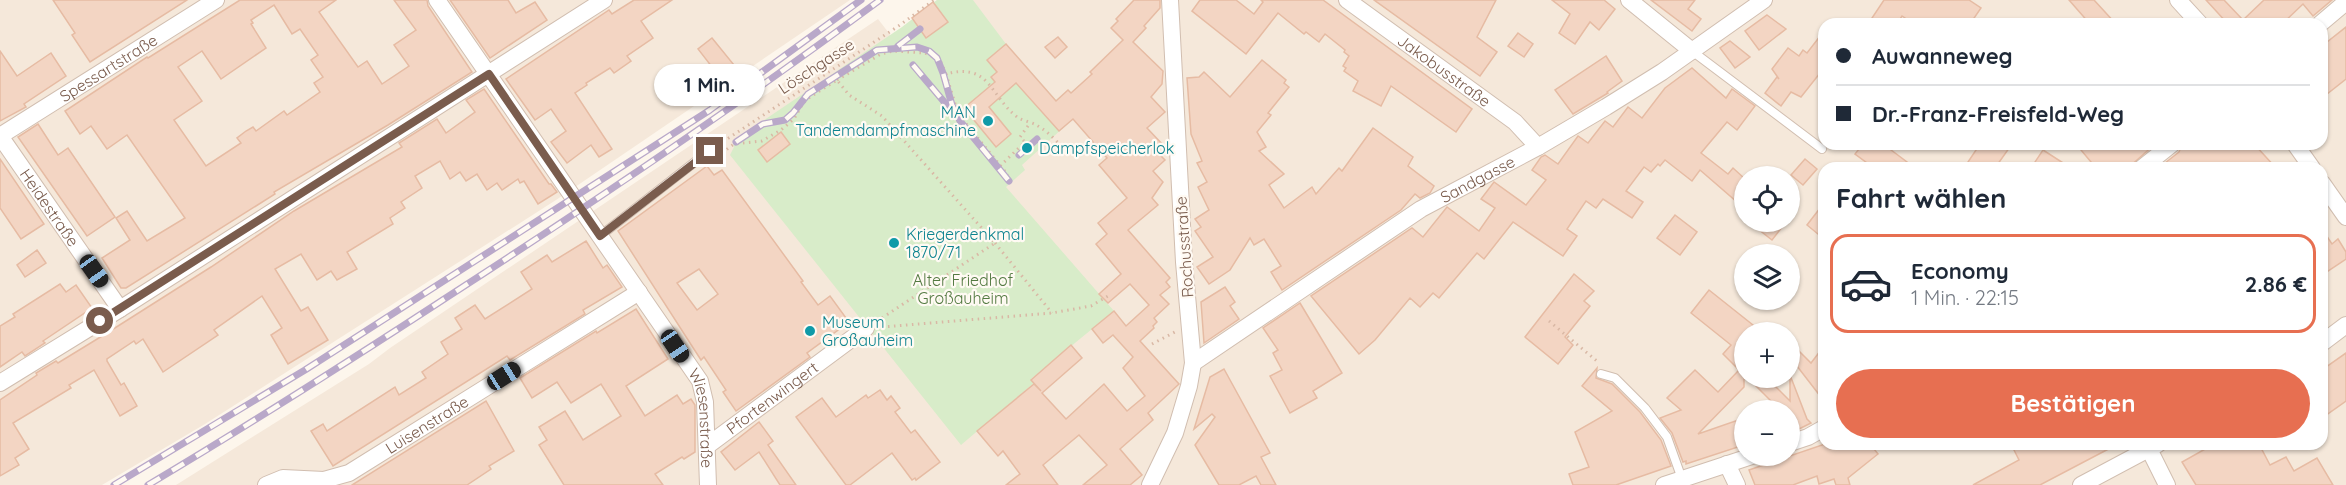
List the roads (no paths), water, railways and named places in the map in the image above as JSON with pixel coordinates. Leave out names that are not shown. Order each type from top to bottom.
[{"type":"street","name":"Spessartstraße","points":[[0,136],[216,0]]},
{"type":"street","name":"Wiesenstraße","points":[[437,0],[700,381],[705,402],[708,485]]},
{"type":"street","points":[[0,383],[604,0]]},
{"type":"street","name":"Rochusstraße","points":[[1150,485],[1175,433],[1187,394],[1193,363],[1184,262],[1170,0]]},
{"type":"street","name":"Jakobusstraße","points":[[1347,0],[1515,122],[1538,147]]},
{"type":"street","points":[[1629,0],[1692,51]]},
{"type":"street","name":"Sandgasse","points":[[1193,363],[1421,209],[1538,147],[1637,88],[1764,0]]},
{"type":"street","points":[[2178,0],[2194,18]]},
{"type":"street","points":[[2327,18],[2346,2]]},
{"type":"street","name":"Heidestraße","points":[[0,136],[120,309]]},
{"type":"street","points":[[2150,162],[2164,150]]},
{"type":"street","points":[[2328,192],[2346,217]]},
{"type":"street","name":"Luisenstraße","points":[[266,485],[283,478],[325,483],[349,473],[639,292]]},
{"type":"street","points":[[2328,338],[2346,325]]},
{"type":"street","name":"Pfortenwingert","points":[[707,446],[866,328]]},
{"type":"street","points":[[1800,440],[1818,431]]},
{"type":"street","points":[[2081,485],[2147,450]]},
{"type":"street","points":[[2155,450],[2167,485]]},
{"type":"street","points":[[1664,485],[1734,462]]},
{"type":"street","points":[[1727,465],[1737,485]]},
{"type":"lane","points":[[1692,51],[1818,146]]},
{"type":"lane","points":[[600,236],[710,151]]},
{"type":"lane","points":[[1601,374],[1616,378],[1645,408],[1662,430],[1667,437],[1682,479]]},
{"type":"railway","points":[[114,485],[305,370],[710,110],[861,0]]},
{"type":"railway","points":[[148,485],[341,366],[563,221],[723,113],[880,0]]},
{"type":"railway","points":[[898,46],[920,29]]},
{"type":"railway","points":[[736,142],[763,124],[785,120],[808,94],[877,50],[917,47],[929,51],[937,58],[952,105],[960,121],[1009,181]]},
{"type":"railway","points":[[913,65],[951,110]]},
{"type":"railway","points":[[1019,155],[1037,139]]},
{"type":"place","name":"MAN Tandemdampfmaschine","points":[[988,121]]},
{"type":"place","name":"Dampfspeicherlok","points":[[1027,148]]},
{"type":"place","name":"Kriegerdenkmal 1870/71","points":[[894,243]]},
{"type":"place","name":"Museum Großauheim","points":[[810,331]]},
{"type":"park label","name":"Alter Friedhof Großauheim","points":[[963,289]]}]
